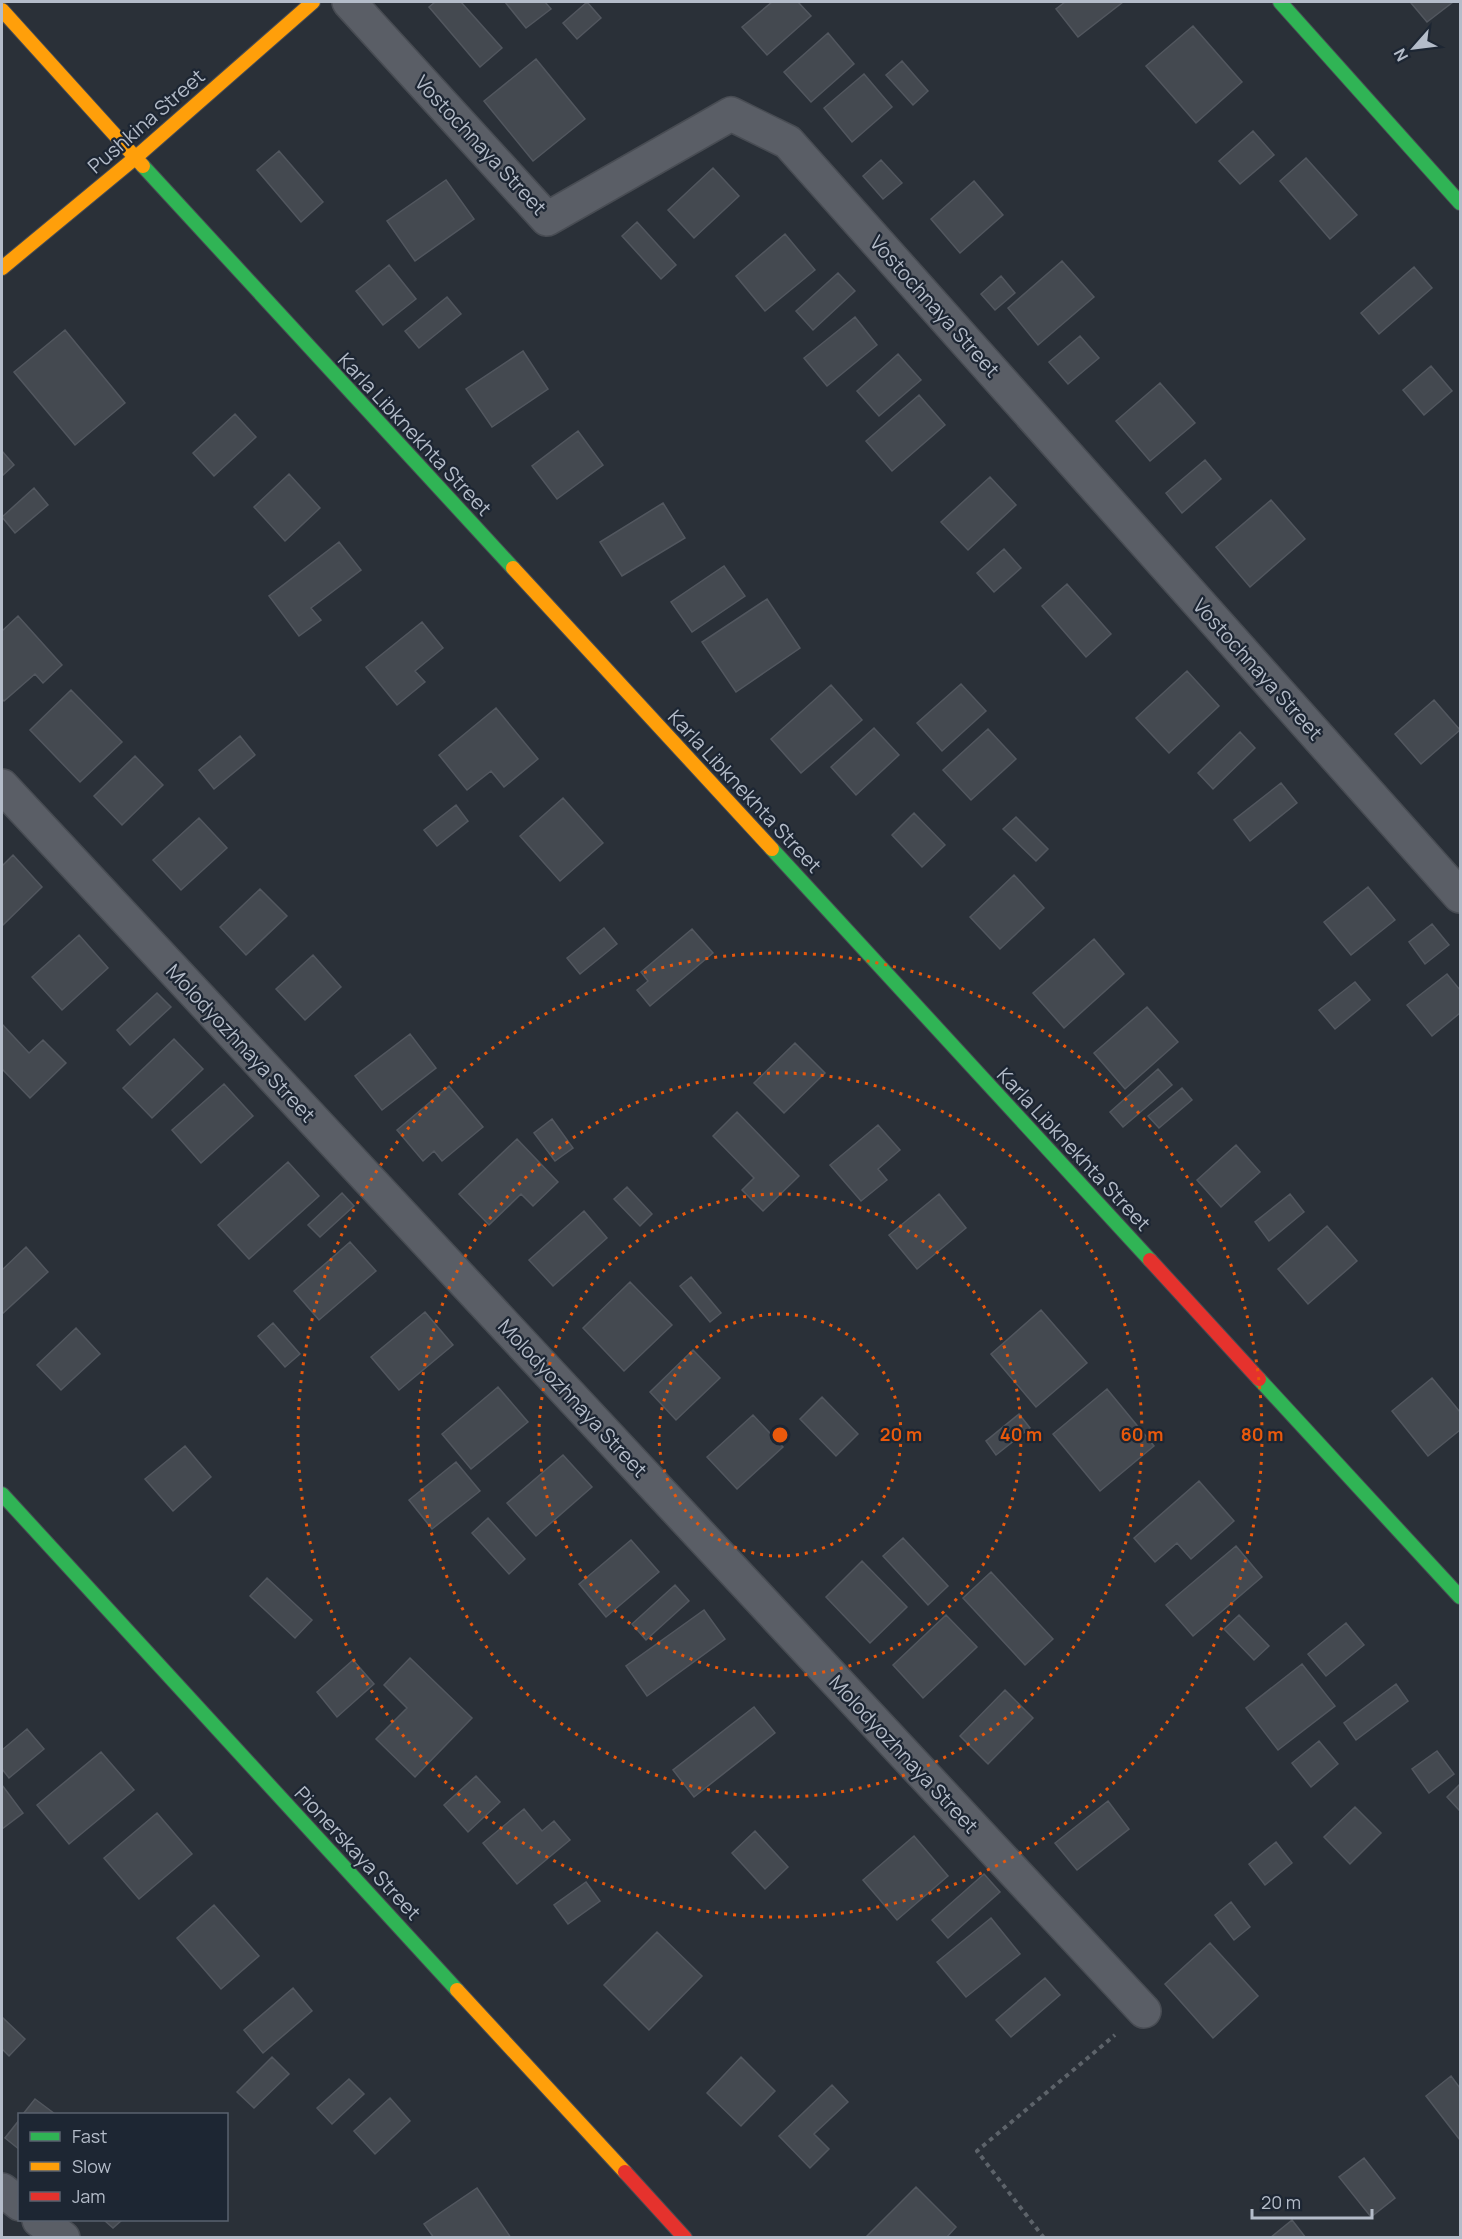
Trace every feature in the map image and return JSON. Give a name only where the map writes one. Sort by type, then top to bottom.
[{"type":"street","name":"Pushkina Street","points":[[2,268],[135,158],[313,2]]},
{"type":"street","name":"Vostochnaya Street","points":[[349,2],[547,219],[731,114],[788,142],[1461,896]]},
{"type":"street","points":[[1280,2],[1461,202]]},
{"type":"street","name":"Karla Libknekhta Street","points":[[2,10],[135,158],[1461,1598]]},
{"type":"street","name":"Molodyozhnaya Street","points":[[2,786],[1144,2011]]},
{"type":"street","name":"Pionerskaya Street","points":[[2,1494],[685,2238]]},
{"type":"street","points":[[2,2190],[18,2202]]},
{"type":"street","points":[[40,2221],[63,2238]]},
{"type":"path","points":[[1044,2238],[977,2151],[1144,2011]]},
{"type":"building","points":[[435,2],[461,2],[502,48],[480,67],[429,7]]},
{"type":"building","points":[[505,2],[545,2],[551,9],[526,28]]},
{"type":"building","points":[[587,2],[601,18],[577,39],[563,23]]},
{"type":"building","points":[[772,2],[798,2],[811,16],[767,55],[742,27]]},
{"type":"building","points":[[1065,2],[1123,2],[1078,37],[1056,9]]},
{"type":"building","points":[[1453,2],[1427,22],[1411,3]]},
{"type":"building","points":[[1193,26],[1242,82],[1196,123],[1146,66]]},
{"type":"building","points":[[828,33],[854,64],[811,102],[784,72]]},
{"type":"building","points":[[536,59],[585,119],[533,161],[484,101]]},
{"type":"building","points":[[902,61],[928,91],[913,105],[886,75]]},
{"type":"building","points":[[864,74],[892,107],[852,142],[824,108]]},
{"type":"building","points":[[1253,131],[1274,155],[1240,184],[1219,161]]},
{"type":"building","points":[[279,151],[323,202],[301,222],[257,170]]},
{"type":"building","points":[[1306,158],[1357,215],[1330,239],[1280,181]]},
{"type":"building","points":[[881,160],[902,183],[883,199],[863,176]]},
{"type":"building","points":[[713,168],[739,196],[694,238],[668,210]]},
{"type":"building","points":[[446,180],[474,219],[415,261],[387,221]]},
{"type":"building","points":[[974,181],[1003,215],[960,253],[931,219]]},
{"type":"building","points":[[637,222],[676,265],[661,279],[622,236]]},
{"type":"building","points":[[785,234],[815,270],[765,311],[736,276]]},
{"type":"building","points":[[1062,261],[1094,297],[1038,345],[1008,308]]},
{"type":"building","points":[[389,265],[416,299],[383,325],[356,291]]},
{"type":"building","points":[[1414,267],[1432,288],[1379,334],[1361,313]]},
{"type":"building","points":[[838,273],[855,291],[813,330],[796,311]]},
{"type":"building","points":[[1001,276],[1015,293],[995,310],[981,294]]},
{"type":"building","points":[[447,297],[461,314],[419,348],[405,331]]},
{"type":"building","points":[[855,317],[877,345],[827,386],[804,358]]},
{"type":"building","points":[[65,330],[125,403],[75,445],[14,372]]},
{"type":"building","points":[[1080,336],[1099,358],[1068,384],[1049,362]]},
{"type":"building","points":[[523,351],[548,389],[492,427],[466,389]]},
{"type":"building","points":[[898,354],[921,380],[879,416],[857,391]]},
{"type":"building","points":[[1431,366],[1452,391],[1424,415],[1403,390]]},
{"type":"building","points":[[1160,383],[1195,423],[1150,461],[1116,421]]},
{"type":"building","points":[[919,395],[945,425],[892,471],[866,441]]},
{"type":"building","points":[[235,414],[256,437],[214,476],[193,453]]},
{"type":"building","points":[[578,431],[603,465],[557,499],[532,466]]},
{"type":"building","points":[[2,451],[14,465],[2,476]]},
{"type":"building","points":[[1205,460],[1221,479],[1182,513],[1166,493]]},
{"type":"building","points":[[289,474],[320,508],[285,541],[254,507]]},
{"type":"building","points":[[990,477],[1016,505],[968,550],[941,522]]},
{"type":"building","points":[[34,488],[48,505],[15,533],[2,517]]},
{"type":"building","points":[[1271,500],[1305,539],[1250,587],[1216,547]]},
{"type":"building","points":[[663,503],[685,538],[622,576],[600,542]]},
{"type":"building","points":[[339,542],[361,570],[311,608],[321,620],[299,636],[269,596]]},
{"type":"building","points":[[1004,549],[1021,568],[994,592],[977,573]]},
{"type":"building","points":[[724,566],[745,596],[692,632],[671,602]]},
{"type":"building","points":[[1067,584],[1111,634],[1086,657],[1042,606]]},
{"type":"building","points":[[767,599],[800,648],[736,692],[702,642]]},
{"type":"building","points":[[18,616],[62,665],[43,683],[35,674],[4,701],[2,699],[2,631]]},
{"type":"building","points":[[422,622],[443,648],[415,671],[425,682],[397,705],[366,667]]},
{"type":"building","points":[[1187,671],[1219,706],[1169,753],[1136,718]]},
{"type":"building","points":[[961,684],[986,711],[942,751],[917,723]]},
{"type":"building","points":[[831,685],[862,720],[801,773],[771,739]]},
{"type":"building","points":[[71,690],[122,742],[80,782],[30,730]]},
{"type":"building","points":[[1434,700],[1460,730],[1421,764],[1395,734]]},
{"type":"building","points":[[496,708],[538,759],[504,787],[491,771],[467,790],[439,755]]},
{"type":"building","points":[[874,728],[899,755],[856,795],[831,767]]},
{"type":"building","points":[[988,729],[1016,759],[971,800],[943,770]]},
{"type":"building","points":[[1240,732],[1255,748],[1213,789],[1198,773]]},
{"type":"building","points":[[240,736],[255,755],[214,789],[199,770]]},
{"type":"building","points":[[135,756],[163,785],[122,825],[94,796]]},
{"type":"building","points":[[1281,783],[1297,803],[1250,841],[1234,820]]},
{"type":"building","points":[[563,798],[603,843],[560,881],[520,836]]},
{"type":"building","points":[[456,805],[468,821],[437,846],[424,830]]},
{"type":"building","points":[[914,813],[945,845],[922,867],[892,835]]},
{"type":"building","points":[[1016,817],[1048,849],[1036,861],[1003,829]]},
{"type":"building","points":[[199,818],[227,848],[181,890],[153,860]]},
{"type":"building","points":[[13,855],[42,887],[2,926],[2,866]]},
{"type":"building","points":[[1014,875],[1044,908],[1000,949],[970,917]]},
{"type":"building","points":[[1368,887],[1395,920],[1351,955],[1324,922]]},
{"type":"building","points":[[260,889],[287,916],[246,955],[220,927]]},
{"type":"building","points":[[1432,924],[1449,945],[1425,964],[1409,942]]},
{"type":"building","points":[[604,928],[617,944],[580,974],[567,958]]},
{"type":"building","points":[[692,929],[713,953],[650,1006],[637,990],[648,981],[641,972]]},
{"type":"building","points":[[79,935],[108,968],[62,1010],[32,977]]},
{"type":"building","points":[[1094,939],[1124,974],[1064,1028],[1033,993]]},
{"type":"building","points":[[313,955],[341,987],[305,1020],[276,989]]},
{"type":"building","points":[[1447,974],[1460,990],[1460,1013],[1432,1036],[1407,1005]]},
{"type":"building","points":[[1355,982],[1370,1000],[1335,1029],[1319,1010]]},
{"type":"building","points":[[157,993],[171,1007],[130,1045],[117,1030]]},
{"type":"building","points":[[1147,1007],[1178,1042],[1125,1089],[1094,1053]]},
{"type":"building","points":[[2,1024],[29,1053],[43,1040],[66,1063],[30,1098],[2,1069]]},
{"type":"building","points":[[410,1034],[436,1068],[382,1110],[355,1076]]},
{"type":"building","points":[[174,1039],[203,1069],[152,1118],[123,1088]]},
{"type":"building","points":[[795,1043],[825,1073],[784,1113],[754,1083]]},
{"type":"building","points":[[1158,1069],[1172,1085],[1123,1127],[1110,1112]]},
{"type":"building","points":[[224,1084],[253,1116],[201,1163],[172,1130]]},
{"type":"building","points":[[449,1086],[483,1127],[442,1161],[434,1151],[423,1161],[397,1130]]},
{"type":"building","points":[[1182,1088],[1192,1100],[1159,1128],[1148,1116]]},
{"type":"building","points":[[737,1112],[799,1176],[763,1211],[742,1190],[754,1178],[713,1136]]},
{"type":"building","points":[[552,1119],[573,1148],[555,1161],[534,1133]]},
{"type":"building","points":[[878,1125],[900,1150],[878,1169],[887,1180],[861,1201],[830,1165]]},
{"type":"building","points":[[517,1139],[558,1182],[533,1206],[521,1194],[489,1225],[459,1194]]},
{"type":"building","points":[[1236,1145],[1260,1172],[1221,1207],[1197,1180]]},
{"type":"building","points":[[288,1162],[319,1196],[249,1259],[218,1225]]},
{"type":"building","points":[[627,1187],[652,1214],[640,1226],[614,1199]]},
{"type":"building","points":[[342,1193],[354,1206],[320,1237],[308,1225]]},
{"type":"building","points":[[939,1194],[966,1228],[917,1269],[889,1235]]},
{"type":"building","points":[[1290,1194],[1304,1212],[1269,1241],[1255,1222]]},
{"type":"building","points":[[584,1211],[607,1238],[553,1286],[529,1260]]},
{"type":"building","points":[[1327,1226],[1357,1261],[1308,1304],[1278,1269]]},
{"type":"building","points":[[350,1242],[376,1271],[319,1320],[294,1291]]},
{"type":"building","points":[[26,1247],[48,1272],[2,1314],[2,1270]]},
{"type":"building","points":[[691,1277],[721,1313],[710,1322],[680,1286]]},
{"type":"building","points":[[630,1282],[672,1325],[624,1371],[583,1328]]},
{"type":"building","points":[[1041,1310],[1087,1363],[1036,1407],[991,1354]]},
{"type":"building","points":[[425,1312],[453,1345],[399,1390],[371,1357]]},
{"type":"building","points":[[273,1323],[300,1354],[285,1367],[258,1336]]},
{"type":"building","points":[[76,1328],[100,1354],[61,1390],[37,1365]]},
{"type":"building","points":[[693,1350],[720,1378],[676,1420],[650,1392]]},
{"type":"building","points":[[1432,1378],[1460,1412],[1460,1430],[1428,1456],[1392,1411]]},
{"type":"building","points":[[498,1387],[528,1422],[471,1469],[442,1434]]},
{"type":"building","points":[[1107,1389],[1154,1446],[1100,1491],[1053,1434]]},
{"type":"building","points":[[822,1397],[858,1434],[836,1456],[800,1419]]},
{"type":"building","points":[[1019,1414],[1030,1428],[996,1455],[986,1441]]},
{"type":"building","points":[[753,1415],[783,1447],[737,1489],[707,1457]]},
{"type":"building","points":[[185,1446],[211,1477],[173,1511],[145,1479]]},
{"type":"building","points":[[563,1455],[592,1487],[536,1536],[507,1503]]},
{"type":"building","points":[[456,1462],[480,1491],[432,1529],[409,1500]]},
{"type":"building","points":[[1199,1481],[1234,1521],[1191,1559],[1177,1543],[1155,1562],[1134,1538]]},
{"type":"building","points":[[488,1518],[525,1559],[509,1574],[472,1533]]},
{"type":"building","points":[[903,1538],[948,1586],[928,1605],[883,1556]]},
{"type":"building","points":[[631,1540],[659,1572],[606,1617],[579,1584]]},
{"type":"building","points":[[1236,1546],[1262,1577],[1193,1636],[1166,1605]]},
{"type":"building","points":[[862,1561],[907,1607],[870,1643],[826,1597]]},
{"type":"building","points":[[991,1572],[1053,1639],[1025,1665],[963,1598]]},
{"type":"building","points":[[267,1578],[312,1620],[295,1638],[250,1596]]},
{"type":"building","points":[[675,1585],[689,1601],[646,1640],[632,1624]]},
{"type":"building","points":[[704,1610],[725,1639],[647,1696],[626,1666]]},
{"type":"building","points":[[946,1615],[977,1647],[923,1698],[893,1665]]},
{"type":"building","points":[[1239,1615],[1269,1646],[1254,1660],[1224,1629]]},
{"type":"building","points":[[1346,1623],[1364,1645],[1326,1676],[1308,1654]]},
{"type":"building","points":[[410,1658],[472,1718],[415,1777],[376,1739],[407,1708],[384,1685]]},
{"type":"building","points":[[353,1660],[374,1684],[337,1717],[317,1692]]},
{"type":"building","points":[[1302,1664],[1335,1706],[1278,1750],[1246,1708]]},
{"type":"building","points":[[1396,1684],[1408,1701],[1356,1740],[1344,1723]]},
{"type":"building","points":[[1005,1690],[1033,1718],[988,1764],[960,1736]]},
{"type":"building","points":[[754,1707],[775,1733],[694,1797],[673,1770]]},
{"type":"building","points":[[27,1729],[44,1749],[9,1778],[2,1769],[2,1750]]},
{"type":"building","points":[[1319,1741],[1338,1764],[1311,1787],[1292,1763]]},
{"type":"building","points":[[1437,1751],[1454,1774],[1429,1793],[1412,1769]]},
{"type":"building","points":[[101,1752],[134,1790],[69,1844],[37,1805]]},
{"type":"building","points":[[476,1776],[500,1802],[468,1832],[444,1805]]},
{"type":"building","points":[[1460,1784],[1460,1811],[1447,1797]]},
{"type":"building","points":[[2,1785],[23,1813],[2,1829]]},
{"type":"building","points":[[1108,1801],[1129,1829],[1077,1870],[1055,1843]]},
{"type":"building","points":[[1355,1807],[1381,1833],[1350,1864],[1324,1837]]},
{"type":"building","points":[[524,1809],[542,1831],[554,1821],[570,1840],[517,1884],[483,1843]]},
{"type":"building","points":[[157,1813],[192,1854],[139,1899],[104,1858]]},
{"type":"building","points":[[755,1831],[788,1867],[765,1889],[732,1853]]},
{"type":"building","points":[[914,1836],[948,1876],[897,1920],[863,1880]]},
{"type":"building","points":[[1276,1842],[1292,1863],[1265,1885],[1249,1864]]},
{"type":"building","points":[[984,1874],[1000,1892],[948,1938],[932,1920]]},
{"type":"building","points":[[586,1882],[600,1901],[568,1924],[554,1905]]},
{"type":"building","points":[[1231,1902],[1250,1927],[1234,1940],[1215,1915]]},
{"type":"building","points":[[214,1905],[259,1956],[221,1989],[177,1938]]},
{"type":"building","points":[[991,1918],[1020,1954],[966,1997],[937,1962]]},
{"type":"building","points":[[657,1932],[702,1976],[649,2030],[604,1985]]},
{"type":"building","points":[[1210,1943],[1258,1996],[1213,2038],[1165,1984]]},
{"type":"building","points":[[1045,1978],[1060,1995],[1011,2037],[996,2020]]},
{"type":"building","points":[[293,1988],[312,2011],[263,2053],[244,2030]]},
{"type":"building","points":[[2,2017],[25,2039],[9,2056],[2,2049]]},
{"type":"building","points":[[272,2057],[289,2074],[254,2108],[237,2092]]},
{"type":"building","points":[[741,2057],[775,2091],[741,2126],[707,2093]]},
{"type":"building","points":[[1451,2076],[1460,2088],[1460,2140],[1426,2096]]},
{"type":"building","points":[[349,2079],[364,2094],[332,2124],[317,2108]]},
{"type":"building","points":[[832,2085],[848,2102],[814,2134],[829,2149],[810,2168],[779,2136]]},
{"type":"building","points":[[390,2098],[410,2121],[375,2154],[354,2131]]},
{"type":"building","points":[[35,2099],[54,2113],[24,2113]]},
{"type":"building","points":[[18,2122],[18,2148],[5,2138]]},
{"type":"building","points":[[1364,2158],[1395,2198],[1371,2217],[1339,2177]]},
{"type":"building","points":[[916,2187],[956,2227],[946,2238],[865,2238]]},
{"type":"building","points":[[477,2188],[511,2238],[434,2238],[424,2224]]},
{"type":"building","points":[[1292,2220],[1306,2238],[1270,2238]]},
{"type":"building","points":[[105,2221],[121,2221],[113,2228]]},
{"type":"traffic: fast","points":[[1280,2],[1460,203]]},
{"type":"traffic: fast","points":[[143,166],[513,568]]},
{"type":"traffic: fast","points":[[772,849],[1150,1260]]},
{"type":"traffic: fast","points":[[1259,1379],[1460,1597]]},
{"type":"traffic: fast","points":[[2,1494],[457,1990]]},
{"type":"traffic: slow","points":[[2,268],[135,158],[313,2]]},
{"type":"traffic: slow","points":[[2,10],[143,166]]},
{"type":"traffic: slow","points":[[513,568],[772,849]]},
{"type":"traffic: slow","points":[[457,1990],[625,2172]]},
{"type":"traffic: jam","points":[[1150,1260],[1259,1379]]},
{"type":"traffic: jam","points":[[625,2172],[685,2238]]}]
